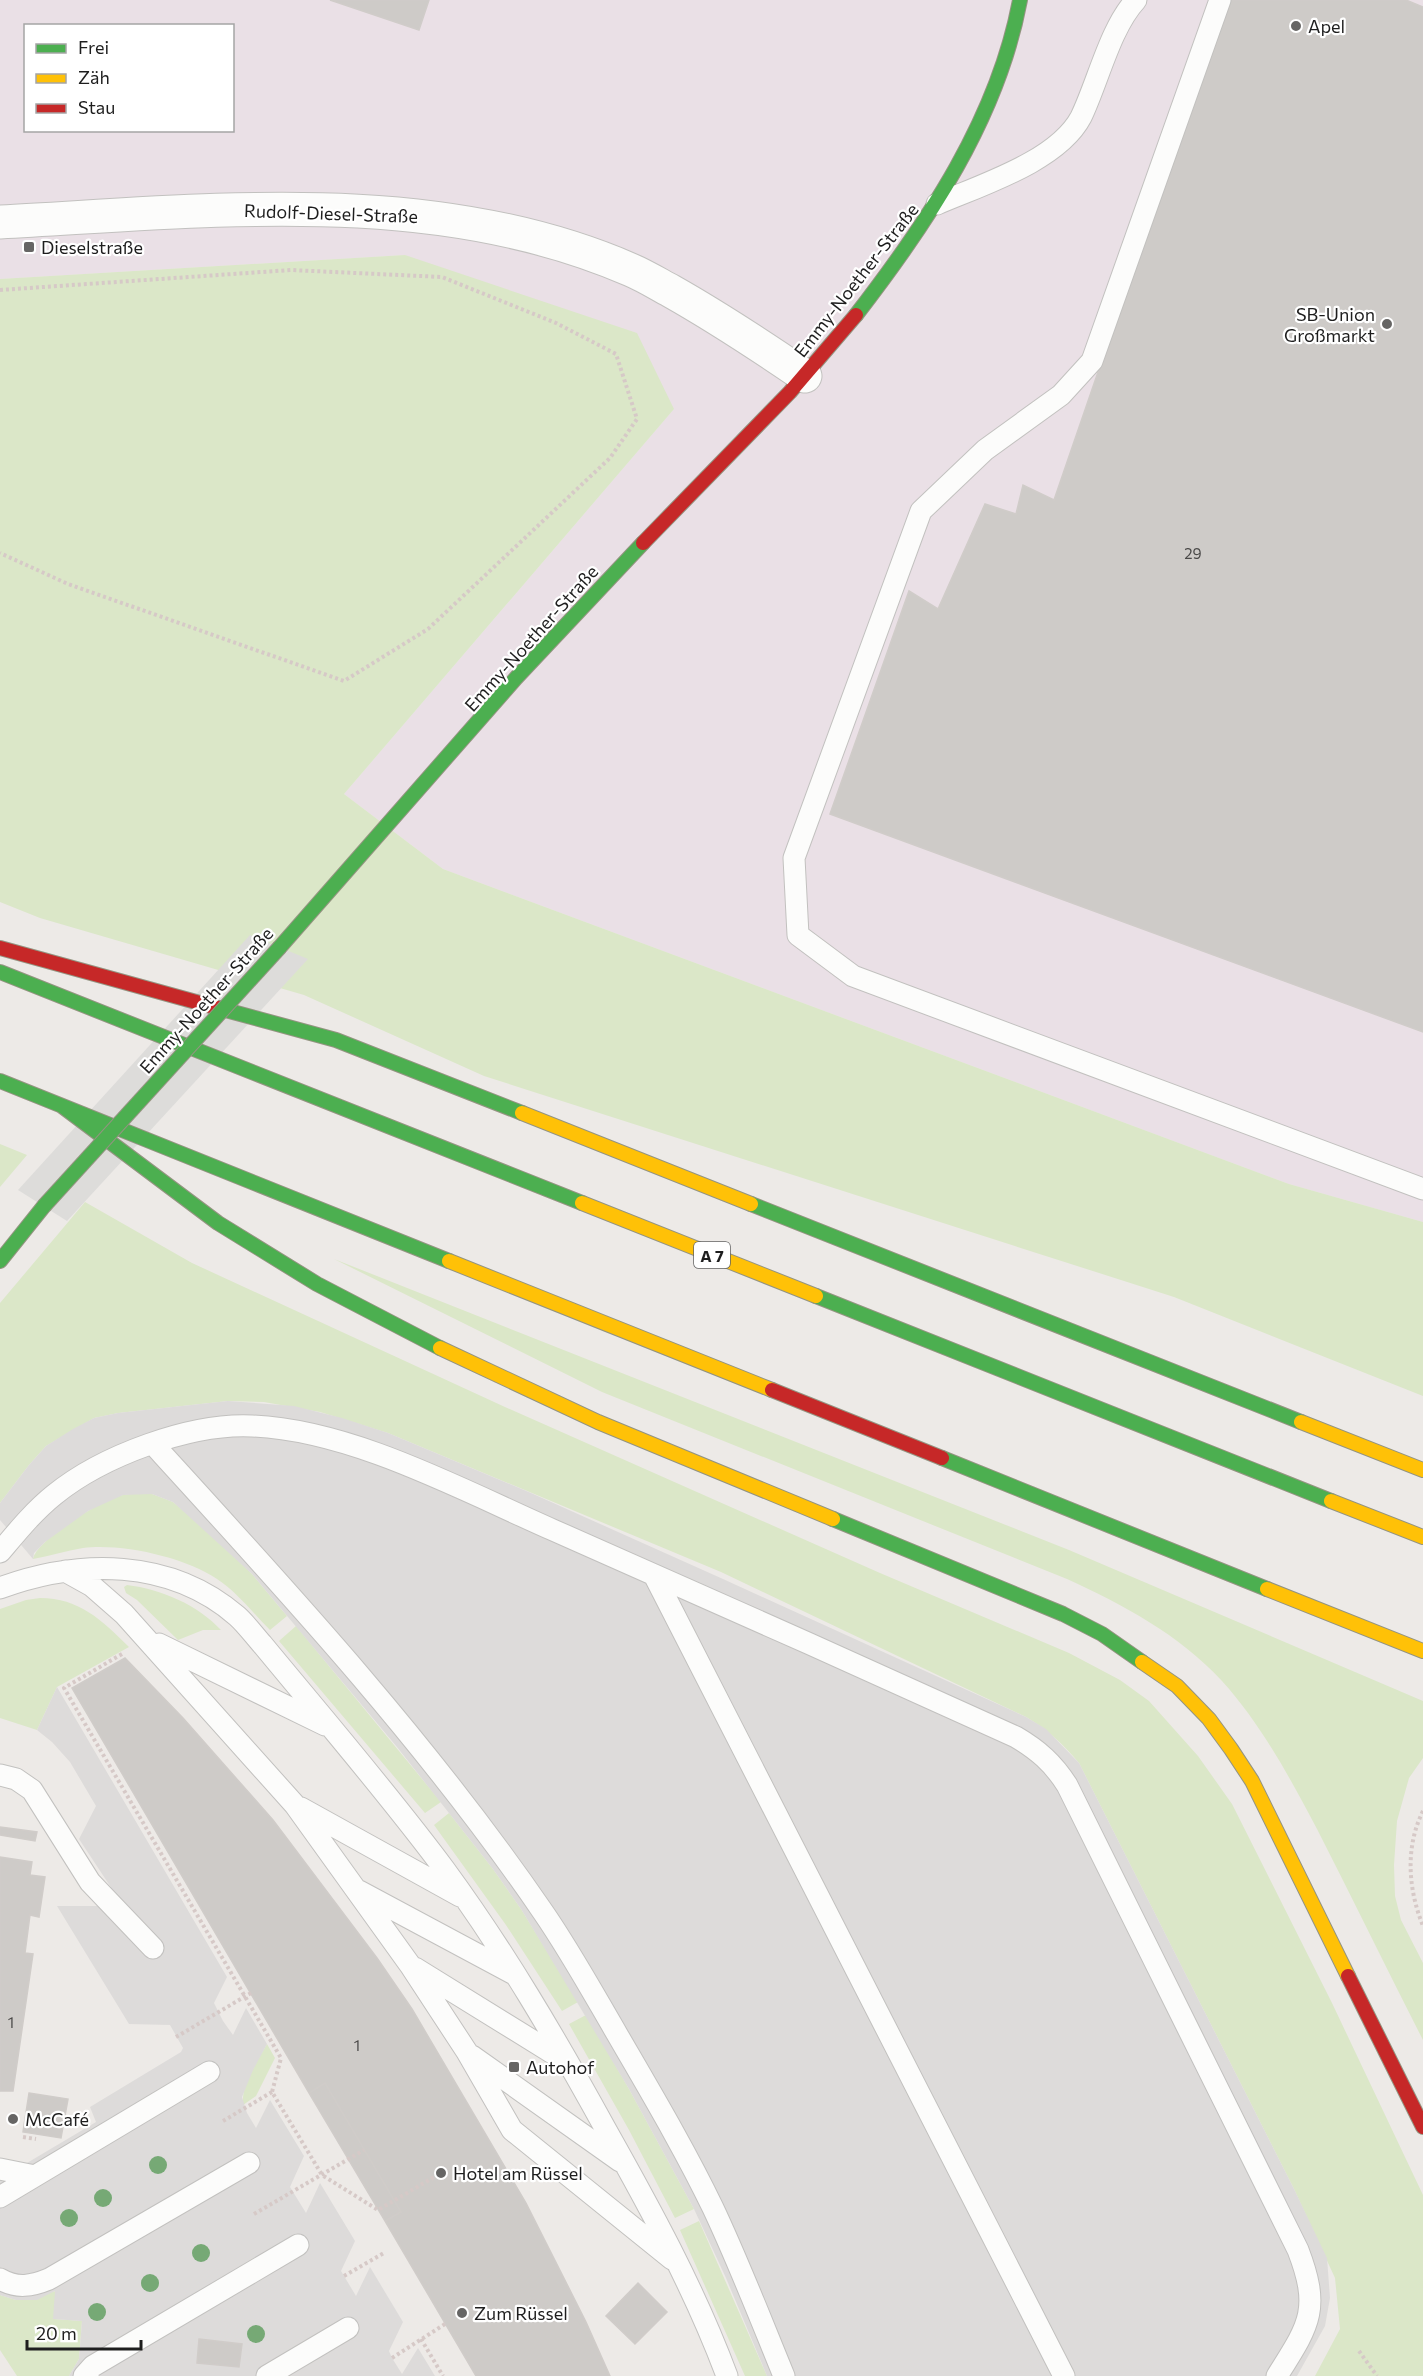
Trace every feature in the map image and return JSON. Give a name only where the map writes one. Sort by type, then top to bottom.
[{"type":"main road","name":"Emmy-Noether-Straße","points":[[0,1261],[44,1206],[314,909],[551,639],[805,376],[889,273],[937,204],[972,141],[1001,74],[1020,0]]},
{"type":"main road","points":[[0,948],[336,1040],[1423,1470]]},
{"type":"main road","name":"A 7","points":[[0,972],[1423,1537]]},
{"type":"main road","points":[[0,1081],[1423,1651]]},
{"type":"main road","points":[[62,1106],[181,1197],[246,1242],[317,1284],[430,1343],[504,1380],[598,1422],[1063,1614],[1102,1634],[1177,1686],[1209,1719],[1252,1781],[1423,2127]]},
{"type":"main road","points":[[1375,2031],[1416,2082]]},
{"type":"street","name":"Rudolf-Diesel-Straße","points":[[0,222],[221,210],[379,211],[452,219],[546,239],[632,270],[721,319],[805,376]]},
{"type":"lane","points":[[937,204],[1037,160],[1063,139],[1080,119],[1121,23],[1136,0]]},
{"type":"lane","points":[[1220,0],[1092,361],[1061,395],[985,450],[921,511],[794,858],[798,935],[853,976],[1423,1189]]},
{"type":"lane","points":[[0,1552],[35,1512],[75,1480],[105,1464],[153,1444],[224,1426],[253,1426],[294,1431],[345,1442],[416,1470],[1016,1737],[1047,1757],[1067,1785],[1305,2268],[1310,2284],[1309,2320],[1303,2335],[1277,2376]]},
{"type":"lane","points":[[153,1444],[303,1609],[378,1696],[458,1796],[544,1913],[671,2126],[712,2206],[784,2376]]},
{"type":"lane","points":[[0,1588],[27,1579],[65,1571],[116,1568],[168,1577],[217,1602],[237,1617],[262,1644],[415,1830],[466,1899],[518,1976],[570,2064],[678,2265],[728,2376]]},
{"type":"lane","points":[[65,1571],[106,1597],[148,1639],[295,1805],[410,1965],[467,2052],[512,2130],[678,2265]]},
{"type":"lane","points":[[654,1575],[1064,2376]]},
{"type":"lane","points":[[148,1639],[331,1728]]},
{"type":"lane","points":[[0,1775],[16,1779],[32,1791],[90,1882],[153,1948]]},
{"type":"lane","points":[[295,1805],[466,1899]]},
{"type":"lane","points":[[356,1889],[518,1976]]},
{"type":"lane","points":[[410,1965],[570,2064]]},
{"type":"lane","points":[[467,2052],[626,2166]]},
{"type":"lane","points":[[0,2197],[209,2072]]},
{"type":"lane","points":[[0,2279],[17,2286],[34,2285],[49,2279],[249,2163]]},
{"type":"lane","points":[[0,2169],[35,2176]]},
{"type":"lane","points":[[84,2376],[93,2366],[298,2245]]},
{"type":"lane","points":[[267,2376],[348,2328]]},
{"type":"path","points":[[0,290],[291,270],[442,277],[556,323],[616,354],[637,419],[610,458],[428,629],[344,681],[68,584],[0,553]]},
{"type":"path","points":[[148,1639],[64,1688],[281,2058],[272,2092],[223,2121]]},
{"type":"path","points":[[1423,1811],[1417,1823],[1410,1867],[1412,1890],[1423,1926]]},
{"type":"path","points":[[176,2037],[251,1993]]},
{"type":"path","points":[[272,2092],[322,2175],[378,2210],[441,2173]]},
{"type":"path","points":[[254,2214],[364,2150]]},
{"type":"path","points":[[344,2276],[384,2253]]},
{"type":"path","points":[[392,2358],[446,2324]]},
{"type":"path","points":[[421,2339],[443,2376]]},
{"type":"path","points":[[1359,2350],[1377,2376]]},
{"type":"shaded area","points":[[0,0],[1423,0],[1423,1222],[1289,1184],[443,869],[344,794],[674,409],[405,255],[0,279]]},
{"type":"shaded area","points":[[228,1401],[294,1406],[388,1433],[531,1493],[723,1579],[1026,1717],[1046,1729],[1079,1763],[1327,2258],[1330,2298],[1325,2326],[1297,2376],[767,2376],[694,2209],[629,2089],[521,1909],[493,1869],[397,1747],[252,1574],[173,1502],[152,1494],[123,1495],[88,1511],[45,1542],[34,1553],[33,1559],[0,1520],[0,1503],[46,1446],[94,1418],[118,1413]]},
{"type":"shaded area","points":[[57,1687],[227,1977],[214,2003],[223,2021],[233,2035],[246,2008],[267,2044],[242,2097],[247,2113],[256,2128],[270,2100],[304,2156],[290,2187],[306,2213],[320,2183],[355,2241],[341,2271],[356,2296],[370,2267],[403,2322],[389,2351],[392,2358],[402,2374],[418,2348],[435,2376],[69,2376],[79,2359],[82,2321],[53,2319],[55,2291],[37,2300],[16,2300],[0,2295],[0,2179],[96,2122],[90,2107],[181,2052],[183,2048],[170,2025],[129,2024],[57,1906],[98,1906],[120,1901],[79,1839],[96,1806],[70,1762],[52,1742],[37,1730]]},
{"type":"green space","points":[[405,255],[637,333],[674,409],[344,794],[443,869],[1289,1184],[1423,1222],[1423,1396],[1174,1297],[484,1076],[304,995],[40,918],[0,902],[0,279]]},
{"type":"green space","points":[[0,1144],[27,1155],[0,1187]]},
{"type":"green space","points":[[85,1202],[192,1263],[505,1407],[880,1573],[1069,1653],[1120,1680],[1149,1701],[1198,1756],[1232,1804],[1332,2003],[1423,2195],[1423,2376],[1315,2376],[1340,2329],[1335,2278],[1294,2189],[1079,1763],[1054,1737],[1026,1717],[721,1572],[388,1433],[320,1412],[264,1402],[228,1401],[118,1413],[94,1418],[46,1446],[0,1503],[0,1303]]},
{"type":"green space","points":[[334,1259],[1069,1550],[1423,1701],[1423,1758],[1409,1778],[1397,1821],[1394,1865],[1395,1896],[1401,1920],[1423,1963],[1423,2040],[1317,1829],[1274,1752],[1250,1715],[1222,1681],[1206,1664],[1169,1635],[1109,1599],[1067,1579],[602,1392]]},
{"type":"green space","points":[[152,1494],[173,1502],[202,1526],[252,1574],[287,1616],[270,1630],[238,1596],[217,1579],[188,1564],[152,1553],[98,1547],[33,1559],[37,1551],[58,1531],[101,1504],[123,1495]]},
{"type":"green space","points":[[127,1585],[166,1594],[201,1613],[221,1630],[203,1630],[178,1640],[137,1600],[126,1593],[124,1587]]},
{"type":"green space","points":[[40,1598],[67,1602],[89,1612],[129,1647],[57,1687],[37,1730],[0,1718],[0,1609]]},
{"type":"green space","points":[[296,1626],[441,1802],[425,1813],[279,1641]]},
{"type":"green space","points":[[449,1813],[521,1909],[578,2002],[562,2011],[506,1925],[434,1825]]},
{"type":"green space","points":[[586,2015],[694,2209],[675,2218],[629,2130],[569,2024]]},
{"type":"green space","points":[[267,2044],[275,2058],[256,2096],[243,2105],[247,2081]]},
{"type":"green space","points":[[699,2221],[767,2376],[745,2376],[680,2230]]},
{"type":"green space","points":[[56,2291],[54,2319],[82,2321],[79,2359],[69,2376],[17,2376],[0,2350],[0,2295],[16,2300]]},
{"type":"pier","points":[[250,935],[308,959],[67,1221],[18,1190]]},
{"type":"building","points":[[330,0],[429,0],[419,30]]},
{"type":"building","points":[[1226,0],[1406,0],[1423,7],[1423,1032],[830,814],[909,591],[938,609],[985,504],[1016,514],[1023,485],[1054,500]]},
{"type":"building","points":[[125,1658],[183,1718],[273,1820],[377,1958],[412,2009],[526,2203],[586,2322],[610,2376],[476,2376],[385,2221],[401,2212],[325,2083],[309,2093],[72,1688]]},
{"type":"building","points":[[0,1827],[37,1832],[35,1841],[0,1835]]},
{"type":"building","points":[[0,1857],[32,1862],[30,1875],[45,1877],[39,1917],[30,1915],[25,1953],[33,1954],[13,2091],[0,2091]]},
{"type":"building","points":[[325,2083],[401,2212],[385,2221],[309,2093]]},
{"type":"building","points":[[29,2093],[68,2099],[61,2138],[23,2132]]},
{"type":"building","points":[[638,2283],[667,2312],[635,2344],[606,2316]]},
{"type":"building","points":[[199,2339],[242,2344],[239,2367],[197,2363]]},
{"type":"traffic: fast","points":[[856,315],[909,243],[957,167],[995,86],[1010,44],[1020,0]]},
{"type":"traffic: fast","points":[[280,947],[516,678],[643,543]]},
{"type":"traffic: fast","points":[[44,1206],[280,947]]},
{"type":"traffic: fast","points":[[0,972],[582,1203]]},
{"type":"traffic: fast","points":[[218,1008],[336,1040],[522,1113]]},
{"type":"traffic: fast","points":[[0,1081],[449,1261]]},
{"type":"traffic: fast","points":[[62,1106],[218,1223],[317,1284],[440,1348]]},
{"type":"traffic: fast","points":[[751,1204],[1301,1422]]},
{"type":"traffic: fast","points":[[0,1261],[44,1206]]},
{"type":"traffic: fast","points":[[816,1296],[1331,1501]]},
{"type":"traffic: fast","points":[[942,1458],[1267,1589]]},
{"type":"traffic: fast","points":[[833,1519],[1063,1614],[1102,1634],[1142,1662]]},
{"type":"traffic: slow","points":[[522,1113],[751,1204]]},
{"type":"traffic: slow","points":[[582,1203],[816,1296]]},
{"type":"traffic: slow","points":[[449,1261],[772,1390]]},
{"type":"traffic: slow","points":[[440,1348],[598,1422],[833,1519]]},
{"type":"traffic: slow","points":[[1301,1422],[1423,1470]]},
{"type":"traffic: slow","points":[[1331,1501],[1423,1537]]},
{"type":"traffic: slow","points":[[1267,1589],[1423,1651]]},
{"type":"traffic: slow","points":[[1142,1662],[1177,1686],[1209,1719],[1252,1781],[1348,1976]]},
{"type":"traffic: jam","points":[[643,543],[790,392],[856,315]]},
{"type":"traffic: jam","points":[[0,948],[218,1008]]},
{"type":"traffic: jam","points":[[772,1390],[942,1458]]},
{"type":"traffic: jam","points":[[1348,1976],[1423,2127]]},
{"type":"place","name":"Apel","points":[[1296,26]]},
{"type":"place","name":"Dieselstraße","points":[[29,247]]},
{"type":"place","name":"SB-Union Großmarkt","points":[[1387,324]]},
{"type":"place","name":"Autohof","points":[[514,2067]]},
{"type":"place","name":"McCafé","points":[[13,2119]]},
{"type":"place","name":"Hotel am Rüssel","points":[[441,2173]]},
{"type":"place","name":"Zum Rüssel","points":[[462,2313]]}]
